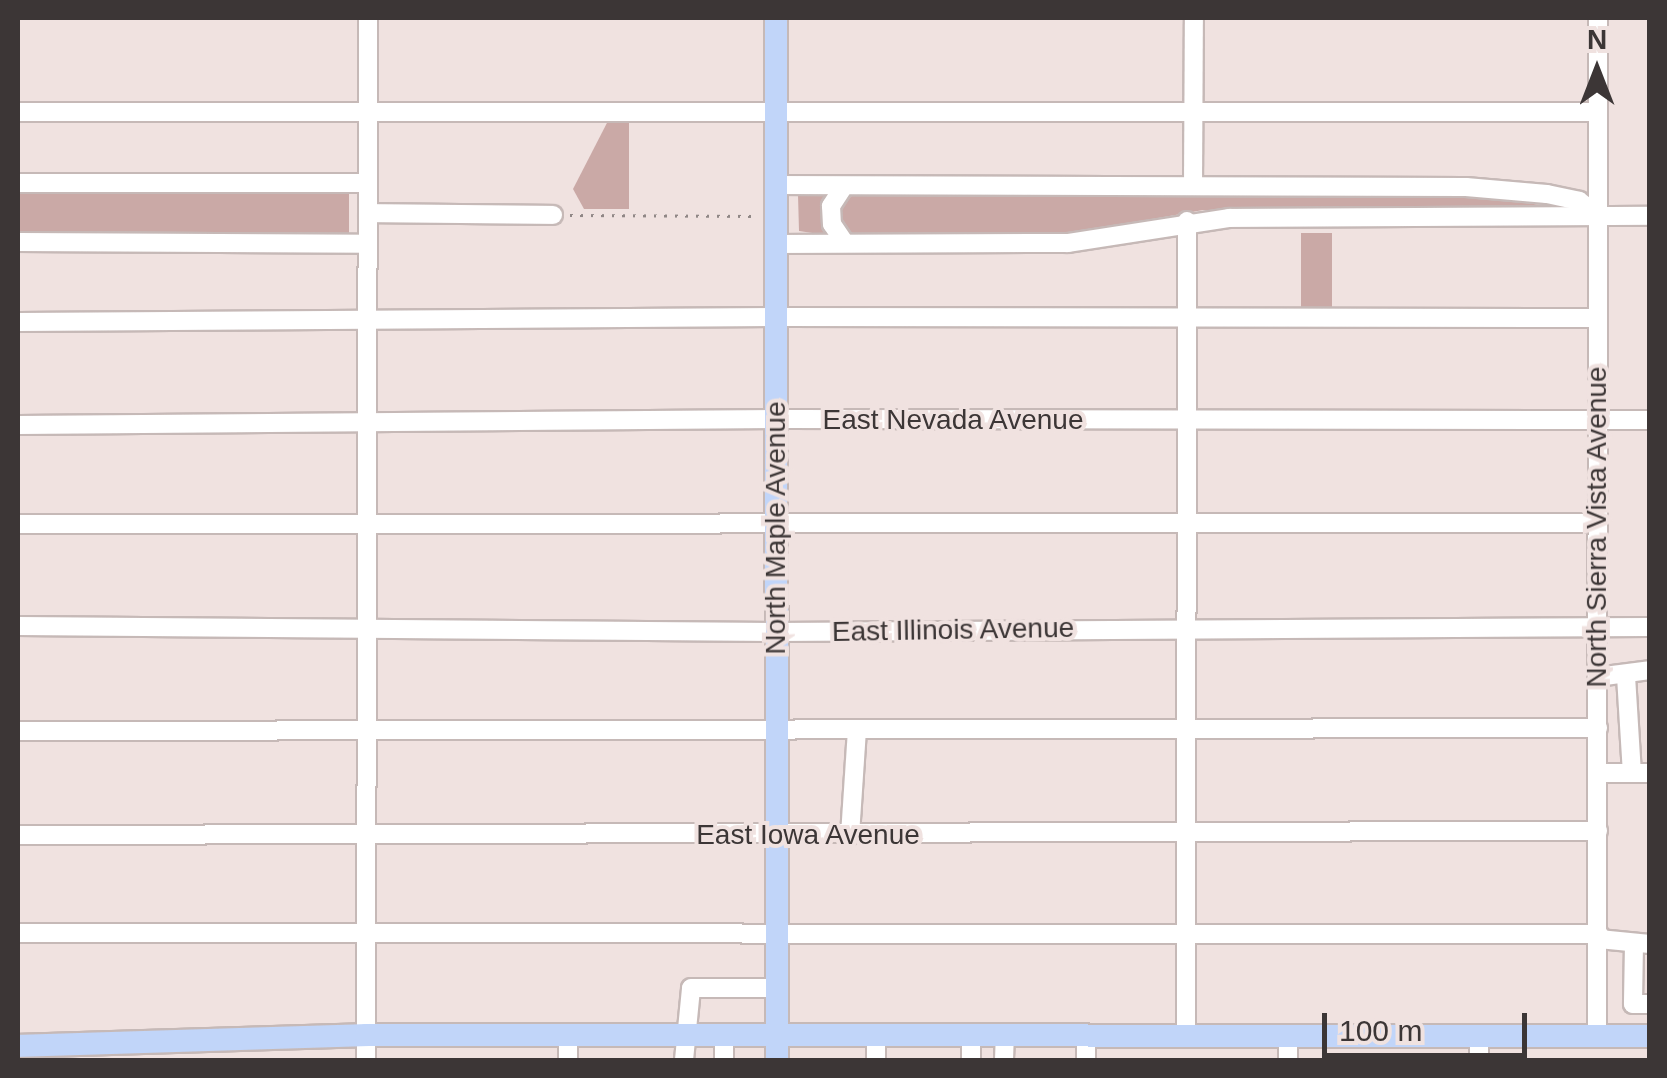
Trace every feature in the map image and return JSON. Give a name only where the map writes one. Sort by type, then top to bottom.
[{"type":"main road","name":"North Maple Avenue","points":[[776,18],[777,1050]]},
{"type":"main road","points":[[18,1046],[158,1051],[366,1036],[568,1050],[1086,1049],[1186,1037],[1288,1049],[1479,1049],[1598,1036],[1650,1036]]},
{"type":"street","points":[[366,1060],[368,18]]},
{"type":"street","points":[[1193,186],[1194,18]]},
{"type":"street","name":"North Sierra Vista Avenue","points":[[1598,18],[1598,1036]]},
{"type":"street","points":[[18,112],[1598,112]]},
{"type":"street","points":[[18,183],[367,183]]},
{"type":"street","points":[[775,185],[1466,186],[1578,201],[1598,216]]},
{"type":"street","points":[[844,186],[832,206],[832,224],[845,243]]},
{"type":"street","points":[[368,213],[554,214]]},
{"type":"street","points":[[774,244],[1068,243],[1188,221],[1229,218],[1650,216]]},
{"type":"street","points":[[1186,1037],[1188,221]]},
{"type":"street","points":[[18,242],[368,244]]},
{"type":"street","points":[[18,322],[774,316],[1598,318]]},
{"type":"street","name":"East Nevada Avenue","points":[[18,425],[777,419],[1650,420]]},
{"type":"street","points":[[18,524],[1597,523]]},
{"type":"street","name":"East Illinois Avenue","points":[[18,626],[775,632],[1186,626],[1650,627]]},
{"type":"street","points":[[1597,677],[1650,670]]},
{"type":"street","points":[[1598,772],[1641,773],[1626,676]]},
{"type":"street","points":[[18,731],[1598,728]]},
{"type":"street","points":[[850,834],[857,730]]},
{"type":"street","name":"East Iowa Avenue","points":[[18,835],[1598,831]]},
{"type":"street","points":[[18,933],[1598,937],[1642,944],[1633,1004],[1650,1004]]},
{"type":"street","points":[[685,1050],[691,988],[777,988]]},
{"type":"path","points":[[554,214],[775,216]]},
{"type":"shaded area","points":[[610,117],[629,117],[629,209],[584,209],[573,189]]},
{"type":"shaded area","points":[[18,194],[349,194],[349,234],[18,234]]},
{"type":"shaded area","points":[[826,194],[822,222],[826,235],[799,231],[798,195]]},
{"type":"shaded area","points":[[854,194],[1465,195],[1579,210],[1203,210],[1070,234],[853,234],[840,222],[840,206]]},
{"type":"shaded area","points":[[1301,233],[1332,233],[1332,311],[1301,311]]}]
